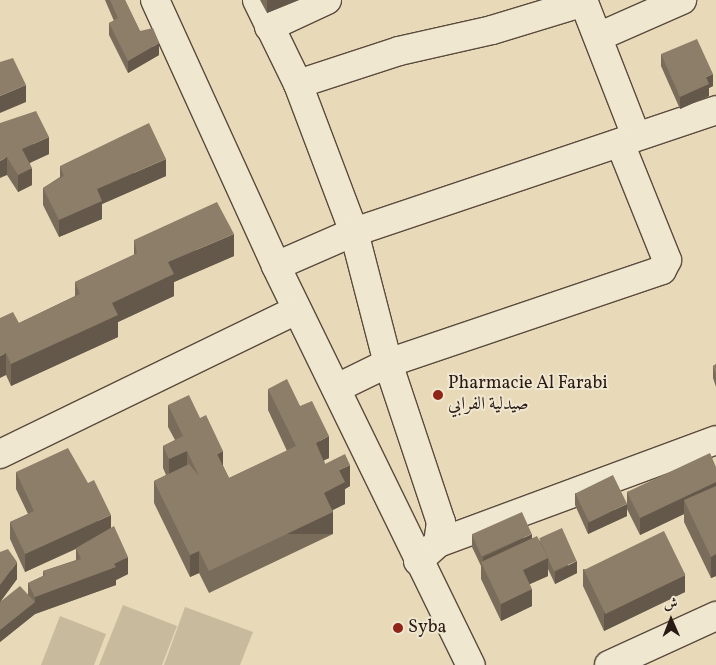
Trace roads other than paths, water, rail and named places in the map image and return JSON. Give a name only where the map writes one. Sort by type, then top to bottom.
[{"type":"street","points":[[155,0],[276,266],[297,310],[339,387],[418,561],[471,665]]},
{"type":"street","points":[[256,0],[298,84],[354,232],[388,364],[441,522],[438,543]]},
{"type":"street","points":[[269,27],[327,0]]},
{"type":"street","points":[[598,37],[682,0]]},
{"type":"street","points":[[298,84],[399,51],[492,30],[584,1],[598,37],[667,260],[662,270],[388,364],[339,387]]},
{"type":"street","points":[[276,266],[354,232],[716,111]]},
{"type":"street","points":[[0,454],[297,310]]},
{"type":"street","points":[[418,561],[438,543],[716,440]]},
{"type":"street","points":[[609,665],[712,625]]},
{"type":"place","name":"Pharmacie Al Farabi صيدلية الفرابي","points":[[438,395]]},
{"type":"place","name":"Syba","points":[[398,628]]}]
